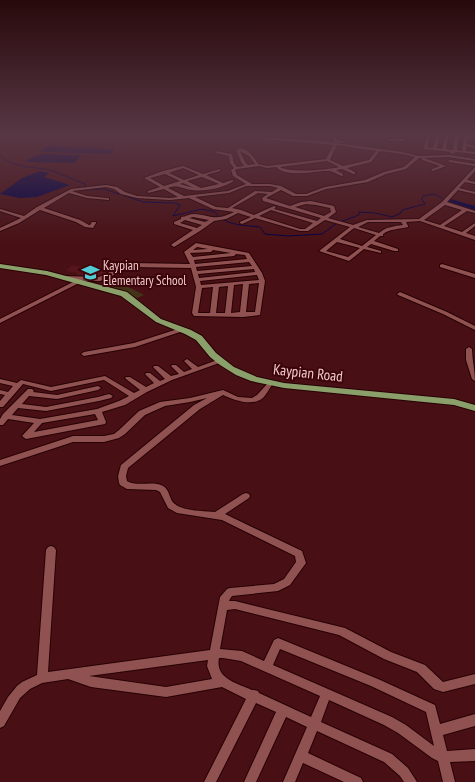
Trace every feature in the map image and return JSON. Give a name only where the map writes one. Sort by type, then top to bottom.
[{"type":"main road","name":"Kaypian Road","points":[[0,266],[47,273],[124,294],[134,299],[152,316],[181,330],[192,333],[201,340],[220,361],[244,375],[270,384],[284,387],[319,388],[454,402],[475,408]]},
{"type":"street","points":[[192,171],[223,184]]},
{"type":"street","points":[[150,192],[215,171]]},
{"type":"street","points":[[234,171],[235,176],[251,186]]},
{"type":"street","points":[[320,171],[326,177]]},
{"type":"street","points":[[335,171],[342,175]]},
{"type":"street","points":[[0,230],[68,192],[79,188],[106,186],[137,197],[187,198],[229,192],[245,185],[270,185],[296,195],[312,194],[325,188],[366,181],[391,171]]},
{"type":"street","points":[[200,189],[164,172],[146,178],[172,192],[216,208],[229,209],[300,230],[306,230],[334,212],[332,208],[312,202],[302,202],[290,208]]},
{"type":"street","points":[[293,179],[290,172],[309,172],[315,178]]},
{"type":"street","points":[[301,172],[304,178]]},
{"type":"street","points":[[420,220],[444,203],[464,181],[473,174]]},
{"type":"street","points":[[176,184],[186,189],[200,189],[232,181]]},
{"type":"street","points":[[464,181],[475,183]]},
{"type":"street","points":[[281,188],[264,198],[265,200],[380,235]]},
{"type":"street","points":[[457,189],[475,193]]},
{"type":"street","points":[[68,192],[87,197],[107,199]]},
{"type":"street","points":[[158,196],[172,192]]},
{"type":"street","points":[[229,209],[257,192],[273,193]]},
{"type":"street","points":[[444,203],[475,212]]},
{"type":"street","points":[[242,223],[279,205]]},
{"type":"street","points":[[38,208],[78,221],[87,226],[91,226],[94,223]]},
{"type":"street","points":[[271,209],[318,223]]},
{"type":"street","points":[[0,210],[24,217]]},
{"type":"street","points":[[440,227],[465,210]]},
{"type":"street","points":[[198,230],[176,223],[190,215],[212,220],[222,220],[239,212]]},
{"type":"street","points":[[183,218],[205,224]]},
{"type":"street","points":[[174,245],[212,220]]},
{"type":"street","points":[[403,221],[406,226],[392,228],[380,235],[349,259],[322,251],[353,227],[367,221],[420,220],[475,238]]},
{"type":"street","points":[[462,234],[475,225]]},
{"type":"street","points":[[337,240],[379,252]]},
{"type":"street","points":[[371,242],[396,250]]},
{"type":"street","points":[[196,245],[242,253],[247,254],[259,273],[262,281],[258,314],[199,315],[195,313],[199,287],[191,258],[187,252],[196,245]]},
{"type":"street","points":[[191,258],[242,253]]},
{"type":"street","points":[[62,278],[100,278],[132,265],[192,266],[250,260]]},
{"type":"street","points":[[442,266],[475,276]]},
{"type":"street","points":[[195,273],[255,267]]},
{"type":"street","points":[[197,280],[259,273]]},
{"type":"street","points":[[199,287],[262,281]]},
{"type":"street","points":[[0,322],[77,282]]},
{"type":"street","points":[[243,315],[246,282]]},
{"type":"street","points":[[228,315],[231,284]]},
{"type":"street","points":[[213,315],[216,286]]},
{"type":"street","points":[[400,294],[445,313],[475,328]]},
{"type":"street","points":[[84,354],[135,345],[181,330]]},
{"type":"street","points":[[469,349],[469,360],[475,379]]},
{"type":"street","points":[[187,361],[197,369]]},
{"type":"street","points":[[6,416],[40,421],[98,411],[122,403],[145,390],[170,379],[220,361]]},
{"type":"street","points":[[174,366],[183,374]]},
{"type":"street","points":[[156,367],[170,379]]},
{"type":"street","points":[[148,374],[159,384]]},
{"type":"street","points":[[1,403],[21,382],[51,389],[105,378],[134,396]]},
{"type":"street","points":[[128,378],[145,390]]},
{"type":"street","points":[[0,381],[18,385]]},
{"type":"street","points":[[88,382],[122,403]]},
{"type":"street","points":[[0,463],[73,439],[116,436],[142,413],[163,404],[190,400],[223,392],[237,398],[253,400],[260,397],[270,384]]},
{"type":"street","points":[[0,423],[28,394],[34,385]]},
{"type":"street","points":[[28,394],[57,397],[98,388]]},
{"type":"street","points":[[0,392],[10,394]]},
{"type":"street","points":[[223,392],[197,407],[124,467],[122,476],[123,483],[130,487],[157,488],[163,490],[170,506],[180,510],[224,517],[299,554],[301,558],[301,563],[286,582],[275,588],[230,592],[225,597],[214,653],[212,666],[213,670],[222,682],[254,695],[314,725],[388,758],[404,772],[411,782]]},
{"type":"street","points":[[16,405],[46,409],[99,400],[109,396]]},
{"type":"street","points":[[40,421],[26,436],[102,422],[98,411]]},
{"type":"street","points":[[216,516],[246,496]]},
{"type":"street","points":[[42,678],[51,550]]},
{"type":"street","points":[[223,606],[234,605],[341,631],[388,656],[421,668],[438,685],[443,687],[475,679]]},
{"type":"street","points":[[266,667],[278,643],[374,682],[431,709],[449,782]]},
{"type":"street","points":[[0,722],[22,687],[31,681],[67,674],[214,653],[223,653],[242,656],[388,721],[402,729],[428,750],[443,757],[475,756]]},
{"type":"street","points":[[67,674],[91,682],[166,692],[222,682]]},
{"type":"street","points":[[289,782],[326,694]]},
{"type":"street","points":[[210,782],[254,695]]},
{"type":"street","points":[[250,782],[283,710]]},
{"type":"street","points":[[437,731],[475,720]]},
{"type":"street","points":[[301,756],[357,782]]},
{"type":"shaded area","points":[[42,171],[49,173],[44,177],[70,185],[37,197],[20,198],[0,194],[22,178]]},
{"type":"shaded area","name":"Kaypian Elementary School","points":[[72,265],[82,267],[100,267],[111,270],[100,277],[76,277],[77,273],[66,271]]},
{"type":"shaded area","points":[[113,284],[128,287],[144,295],[137,298],[125,292],[105,287]]},
{"type":"waterway","points":[[54,171],[85,184],[85,190],[104,189],[143,202],[174,203],[180,205],[173,216],[202,209],[215,212],[219,217],[229,222],[260,227],[265,234],[288,236],[322,234],[337,223]]},
{"type":"waterway","points":[[340,222],[359,215],[359,212],[375,213],[392,217],[401,213],[402,210],[425,204],[422,199],[423,196],[434,194],[442,198]]},
{"type":"waterway","points":[[451,201],[475,208]]},
{"type":"place","name":"Kaypian Elementary School","points":[[90,272]]}]
